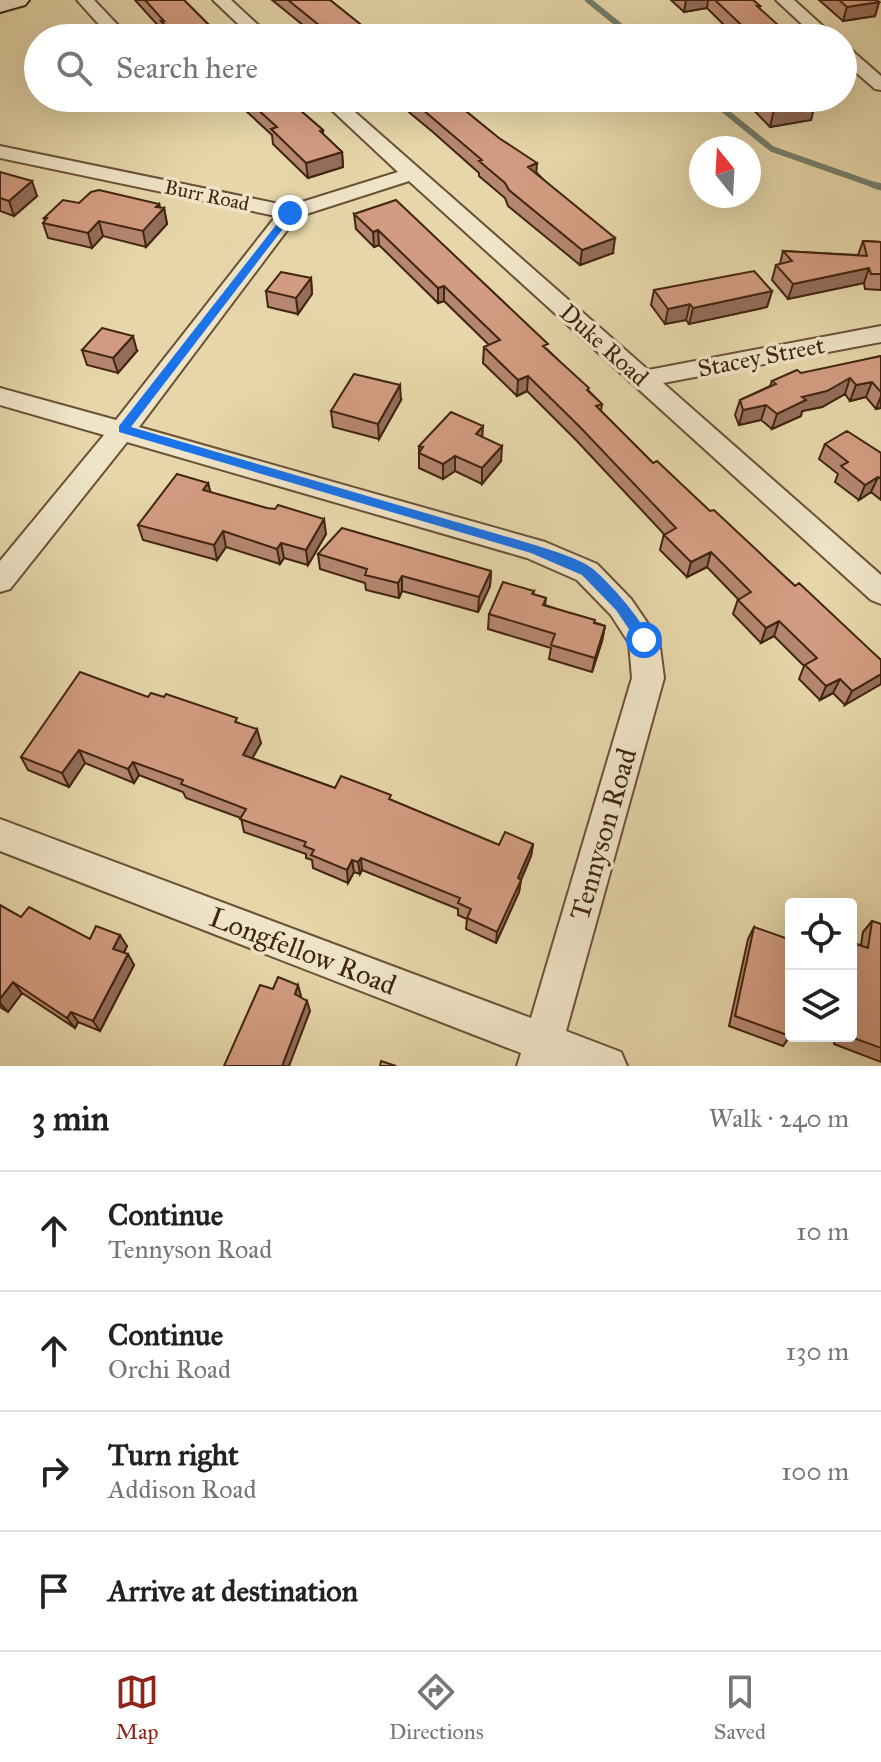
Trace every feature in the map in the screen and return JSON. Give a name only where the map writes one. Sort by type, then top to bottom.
[{"type":"street","points":[[0,5],[17,0]]},
{"type":"street","points":[[85,0],[108,24]]},
{"type":"street","points":[[221,0],[248,24]]},
{"type":"street","points":[[784,0],[811,24]]},
{"type":"street","points":[[872,68],[881,85]]},
{"type":"street","name":"Duke Road","points":[[343,112],[881,592]]},
{"type":"street","name":"Burr Road","points":[[0,152],[290,213],[411,174]]},
{"type":"street","points":[[0,581],[123,429],[290,213]]},
{"type":"street","name":"Stacey Street","points":[[642,379],[881,334]]},
{"type":"street","name":"Tennyson Road","points":[[0,396],[535,550],[587,572],[621,607],[644,640],[648,678],[540,1054]]},
{"type":"street","name":"Longfellow Road","points":[[0,835],[540,1054],[607,1066]]},
{"type":"building","points":[[145,0],[184,0],[208,24],[164,24],[161,21],[164,21]]},
{"type":"building","points":[[288,0],[330,0],[360,24],[318,24]]},
{"type":"building","points":[[715,0],[753,0],[777,24],[740,24]]},
{"type":"building","points":[[839,0],[876,0],[879,2],[847,7]]},
{"type":"building","points":[[260,112],[302,112],[342,152],[306,163],[271,129],[277,127]]},
{"type":"building","points":[[425,112],[467,112],[537,163],[528,167],[615,238],[582,250],[509,190],[479,161],[482,160]]},
{"type":"building","points":[[0,172],[32,181],[9,201],[0,198]]},
{"type":"building","points":[[99,190],[159,204],[156,207],[164,208],[143,231],[99,221],[88,233],[43,223],[47,218],[44,218],[63,200],[79,203],[91,192]]},
{"type":"building","points":[[396,200],[548,344],[543,346],[589,388],[587,390],[602,404],[596,406],[653,463],[657,461],[710,511],[714,510],[795,586],[799,583],[881,660],[881,674],[852,691],[840,679],[826,686],[805,665],[817,658],[779,621],[766,628],[738,600],[751,592],[711,552],[691,562],[664,535],[676,528],[578,425],[528,376],[518,380],[484,347],[500,340],[444,286],[438,288],[378,230],[373,232],[354,214]]},
{"type":"building","points":[[863,241],[881,242],[881,274],[871,274],[869,268],[793,284],[776,265],[792,261],[783,251],[867,256]]},
{"type":"building","points":[[754,271],[772,291],[693,308],[690,304],[668,309],[654,290]]},
{"type":"building","points":[[281,272],[311,278],[296,298],[266,291]]},
{"type":"building","points":[[102,328],[133,336],[113,358],[82,350]]},
{"type":"building","points":[[881,356],[881,392],[872,382],[856,385],[850,378],[827,391],[802,397],[806,400],[777,414],[766,405],[743,410],[740,400],[776,384],[772,381],[797,370],[801,373]]},
{"type":"building","points":[[354,374],[400,385],[378,424],[331,411]]},
{"type":"building","points":[[451,412],[483,426],[476,434],[502,446],[482,468],[455,456],[443,464],[419,453],[423,447],[419,446]]},
{"type":"building","points":[[847,431],[881,453],[881,479],[878,477],[865,485],[841,466],[848,462],[825,444]]},
{"type":"building","points":[[177,474],[208,483],[203,490],[267,508],[275,509],[278,505],[324,519],[306,550],[281,543],[277,549],[223,531],[214,545],[138,525]]},
{"type":"building","points":[[342,528],[491,571],[479,597],[402,576],[398,583],[365,575],[367,569],[318,554]]},
{"type":"building","points":[[503,582],[534,591],[532,594],[546,598],[543,605],[595,620],[594,623],[605,626],[595,658],[551,645],[555,634],[489,614]]},
{"type":"building","points":[[80,672],[148,697],[151,693],[164,697],[166,694],[237,718],[235,722],[257,729],[243,755],[335,788],[341,776],[391,795],[389,799],[499,845],[505,832],[533,844],[518,878],[521,880],[497,932],[467,918],[471,909],[458,903],[460,898],[361,858],[358,862],[352,860],[347,870],[311,855],[314,850],[304,846],[306,842],[240,819],[246,809],[181,784],[183,780],[133,762],[128,769],[79,750],[62,773],[21,757]]},
{"type":"building","points":[[0,905],[21,917],[29,907],[90,939],[96,926],[120,935],[113,949],[128,954],[93,1021],[71,1012],[67,1018],[13,982],[0,999]]},
{"type":"building","points":[[872,921],[881,924],[881,1048],[857,1039],[857,944],[868,948]]},
{"type":"building","points":[[754,927],[785,938],[785,1034],[735,1016]]},
{"type":"building","points":[[278,977],[298,985],[295,994],[307,1001],[282,1066],[224,1066],[260,985],[273,989]]},
{"type":"waterway","points":[[588,0],[618,24]]},
{"type":"waterway","points":[[726,112],[772,149],[876,185]]},
{"type":"waterway","points":[[876,185],[881,187]]},
{"type":"waterway","points":[[876,185],[880,187]]},
{"type":"route","points":[[290,213],[123,429],[535,550],[587,572],[621,607],[644,640]]}]
